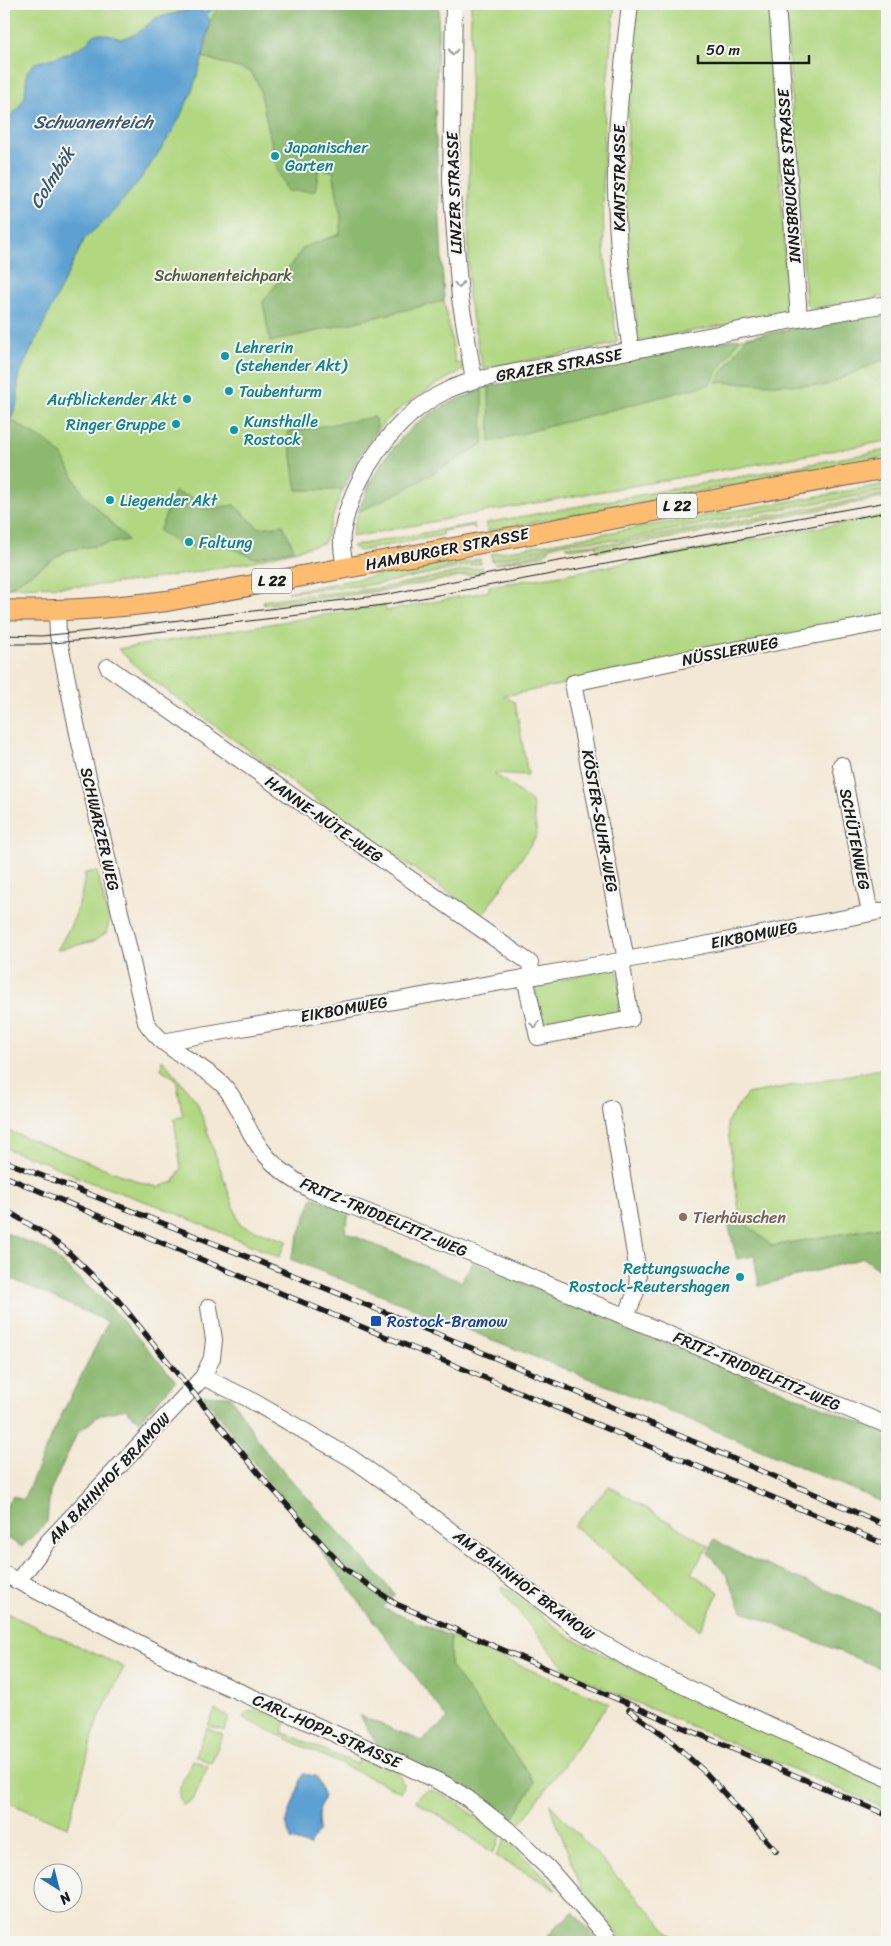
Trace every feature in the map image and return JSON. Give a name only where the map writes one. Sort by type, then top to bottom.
[{"type":"main road","name":"HAMBURGER STRASSE","points":[[4,610],[57,610],[167,601],[887,468]]},
{"type":"street","name":"LINZER STRASSE","points":[[454,4],[451,182],[460,298],[474,380]]},
{"type":"street","name":"KANTSTRASSE","points":[[630,4],[621,86],[616,190],[624,306],[631,352]]},
{"type":"street","name":"INNSBRUCKER STRASSE","points":[[777,4],[799,319]]},
{"type":"street","name":"GRAZER STRASSE","points":[[345,568],[342,534],[352,497],[377,452],[397,428],[420,407],[446,391],[474,380],[887,304]]},
{"type":"street","name":"SCHWARZER WEG","points":[[57,610],[58,634],[63,666],[128,953],[146,1022],[153,1034],[162,1042]]},
{"type":"street","name":"NÜSSLERWEG","points":[[573,683],[696,657],[887,622]]},
{"type":"street","name":"HANNE-NÜTE-WEG","points":[[108,667],[530,963],[528,977]]},
{"type":"street","name":"KÖSTER-SUHR-WEG","points":[[573,683],[623,960]]},
{"type":"street","name":"SCHÜTENWEG","points":[[841,765],[870,913]]},
{"type":"street","name":"EIKBOMWEG","points":[[162,1042],[623,960],[887,910]]},
{"type":"street","points":[[528,977],[538,1037],[631,1020],[623,960]]},
{"type":"street","name":"FRITZ-TRIDDELFITZ-WEG","points":[[162,1042],[210,1074],[224,1086],[233,1098],[257,1144],[268,1158],[296,1182],[311,1190],[887,1425]]},
{"type":"street","points":[[610,1109],[638,1272],[637,1289],[626,1317]]},
{"type":"street","name":"AM BAHNHOF BRAMOW","points":[[11,1578],[48,1543],[203,1377],[212,1358],[214,1340],[209,1307]]},
{"type":"street","name":"AM BAHNHOF BRAMOW","points":[[203,1377],[247,1398],[351,1458],[408,1498],[574,1627],[620,1654],[711,1699],[887,1778]]},
{"type":"street","name":"CARL-HOPP-STRASSE","points":[[11,1578],[197,1673],[383,1755],[438,1781],[467,1798],[507,1828],[548,1868],[612,1942]]},
{"type":"green space","name":"Schwanenteichpark","points":[[4,4],[439,4],[435,121],[444,301],[456,364],[465,362],[463,370],[427,390],[403,407],[373,435],[350,473],[324,543],[254,561],[137,581],[89,586],[4,587]]},
{"type":"green space","points":[[220,4],[439,4],[435,121],[444,301],[270,342],[263,302],[304,247],[340,234],[341,217],[333,171],[319,169],[315,191],[287,191],[277,169],[259,86],[251,72],[203,57],[210,21]]},
{"type":"green space","points":[[471,4],[615,4],[605,105],[603,181],[604,250],[617,341],[615,344],[483,369],[468,296]]},
{"type":"green space","points":[[638,4],[770,4],[788,313],[630,343],[637,327],[628,249],[625,193],[630,76]]},
{"type":"green space","points":[[785,4],[884,4],[887,21],[887,296],[811,309],[806,304]]},
{"type":"green space","points":[[887,313],[887,441],[352,537],[354,525],[369,484],[382,463],[408,431],[445,406],[489,386],[747,337]]},
{"type":"green space","points":[[887,313],[887,358],[824,386],[716,382],[747,337]]},
{"type":"green space","points":[[740,338],[710,384],[490,442],[489,386]]},
{"type":"green space","points":[[482,390],[483,444],[404,490],[358,512],[379,468],[408,431],[433,412]]},
{"type":"green space","points":[[374,417],[377,426],[374,434],[359,457],[343,490],[297,490],[288,432]]},
{"type":"green space","points":[[11,420],[47,442],[61,454],[84,495],[128,540],[66,551],[11,587],[4,587],[4,441]]},
{"type":"green space","points":[[887,450],[887,457],[487,531],[486,523]]},
{"type":"green space","points":[[887,484],[887,491],[757,513],[622,540],[566,543],[492,561],[491,554]]},
{"type":"green space","points":[[175,492],[193,498],[204,509],[234,505],[259,528],[283,525],[294,549],[255,558],[226,546],[183,548],[159,531]]},
{"type":"green space","points":[[887,494],[887,497],[597,552],[596,545],[572,549],[566,546],[617,543]]},
{"type":"green space","points":[[887,515],[887,622],[503,696],[515,702],[528,775],[494,773],[532,802],[537,835],[482,916],[348,823],[143,673],[118,649],[385,605],[386,611],[489,591],[489,586],[555,576]]},
{"type":"green space","points":[[474,524],[475,529],[472,526],[442,531],[443,535],[359,551],[352,546]]},
{"type":"green space","points":[[550,549],[544,555],[494,564]]},
{"type":"green space","points":[[480,559],[481,563],[378,584],[288,592],[444,563],[445,566]]},
{"type":"green space","points":[[482,567],[483,572],[383,591],[264,605],[263,601],[381,588]]},
{"type":"green space","points":[[97,871],[109,920],[107,932],[94,941],[57,950],[76,913],[85,873]]},
{"type":"green space","points":[[613,969],[618,972],[623,1007],[619,1016],[549,1030],[542,1023],[535,988],[537,984]]},
{"type":"green space","points":[[162,1059],[197,1102],[240,1225],[287,1241],[279,1257],[161,1207],[87,1181],[47,1163],[4,1148],[4,1129],[145,1184],[158,1187],[174,1182],[181,1169],[174,1118],[183,1117],[176,1079],[161,1069]]},
{"type":"green space","points":[[887,1068],[887,1226],[771,1246],[740,1219],[727,1122],[747,1094]]},
{"type":"green space","points":[[313,1197],[350,1210],[345,1232],[461,1282],[473,1262],[887,1434],[887,1504],[653,1404],[290,1259]]},
{"type":"green space","points":[[740,1219],[772,1246],[887,1226],[887,1277],[864,1258],[759,1286],[754,1256],[737,1259],[728,1223]]},
{"type":"green space","points":[[4,1232],[47,1250],[110,1306],[176,1381],[139,1421],[125,1409],[100,1415],[78,1432],[50,1491],[47,1522],[22,1547],[4,1536],[4,1511],[12,1496],[23,1500],[59,1420],[108,1322],[4,1276]]},
{"type":"green space","points":[[203,1395],[230,1396],[266,1452],[395,1594],[383,1608],[450,1636],[450,1666],[535,1782],[507,1829],[383,1755],[360,1716],[422,1741],[448,1719]]},
{"type":"green space","points":[[609,1486],[709,1546],[691,1573],[719,1592],[700,1630],[574,1526]]},
{"type":"green space","points":[[714,1539],[742,1555],[887,1615],[887,1671],[742,1611],[727,1576],[708,1553]]},
{"type":"green space","points":[[504,1586],[567,1636],[636,1671],[887,1785],[887,1809],[616,1694],[566,1670],[500,1589]]},
{"type":"green space","points":[[4,1612],[124,1667],[97,1722],[68,1827],[4,1801]]},
{"type":"green space","points":[[450,1636],[609,1703],[513,1834],[450,1666]]},
{"type":"green space","points":[[215,1710],[230,1717],[224,1731],[208,1725]]},
{"type":"green space","points":[[255,1711],[287,1720],[282,1732],[357,1764],[362,1754],[398,1771],[403,1784],[401,1792],[242,1718],[248,1712]]},
{"type":"green space","points":[[207,1728],[223,1735],[211,1763],[195,1756]]},
{"type":"green space","points":[[193,1760],[208,1766],[193,1800],[183,1805],[179,1795],[180,1789]]},
{"type":"green space","points":[[428,1790],[456,1803],[501,1836],[493,1853],[451,1823],[415,1801],[419,1795]]},
{"type":"green space","points":[[549,1803],[678,1942],[623,1942],[583,1892]]},
{"type":"green space","points":[[505,1839],[539,1871],[557,1890],[496,1856]]},
{"type":"green space","points":[[573,1912],[599,1942],[542,1942],[559,1924]]},
{"type":"water","name":"Schwanenteich","points":[[197,8],[205,13],[210,21],[203,57],[191,94],[173,131],[142,177],[108,218],[85,238],[18,377],[18,401],[4,439],[4,120],[17,110],[25,97],[27,72],[35,63],[67,54],[84,45],[95,34],[105,34],[121,39],[138,33],[156,18]]},
{"type":"water","points":[[303,1774],[316,1776],[324,1796],[318,1815],[319,1831],[310,1843],[310,1846],[291,1840],[286,1823]]},
{"type":"waterway","name":"Colmbäk","points":[[203,16],[216,4]]},
{"type":"tram line","points":[[4,635],[41,636],[90,631],[384,595],[514,569],[887,502]]},
{"type":"tram line","points":[[4,644],[41,644],[97,639],[384,605],[887,512]]},
{"type":"railway","points":[[4,1161],[448,1338],[887,1526]]},
{"type":"railway","points":[[4,1176],[887,1545]]},
{"type":"railway","points":[[4,1209],[65,1249],[117,1299],[260,1475],[344,1568],[396,1604],[887,1815]]},
{"type":"railway","points":[[629,1710],[664,1735],[706,1773],[776,1851]]},
{"type":"place","name":"Japanischer Garten","points":[[275,156]]},
{"type":"place","name":"Lehrerin (stehender Akt)","points":[[225,356]]},
{"type":"place","name":"Taubenturm","points":[[229,391]]},
{"type":"place","name":"Aufblickender Akt","points":[[187,399]]},
{"type":"place","name":"Ringer Gruppe","points":[[176,424]]},
{"type":"place","name":"Kunsthalle Rostock","points":[[234,430]]},
{"type":"place","name":"Liegender Akt","points":[[110,500]]},
{"type":"place","name":"Faltung","points":[[189,542]]},
{"type":"place","name":"Tierhäuschen","points":[[683,1217]]},
{"type":"place","name":"Rettungswache Rostock-Reutershagen","points":[[740,1277]]},
{"type":"place","name":"Rostock-Bramow","points":[[376,1321]]}]
